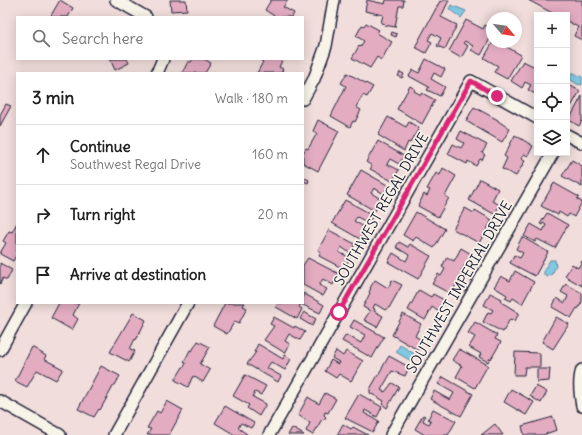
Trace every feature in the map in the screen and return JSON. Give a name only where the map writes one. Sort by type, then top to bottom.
[{"type":"street","points":[[116,0],[144,16]]},
{"type":"street","points":[[304,97],[314,79],[326,46],[334,0]]},
{"type":"street","points":[[157,72],[163,60]]},
{"type":"street","name":"SOUTHWEST REGAL DRIVE","points":[[269,435],[471,81],[534,116]]},
{"type":"street","points":[[570,137],[582,143]]},
{"type":"street","name":"SOUTHWEST IMPERIAL DRIVE","points":[[391,435],[550,156]]},
{"type":"street","points":[[0,350],[25,304]]},
{"type":"street","points":[[114,435],[187,304]]},
{"type":"street","points":[[582,370],[580,374],[580,397],[582,406]]},
{"type":"street","points":[[0,401],[60,435]]},
{"type":"water","points":[[451,5],[466,11],[461,18],[449,9]]},
{"type":"water","points":[[574,73],[582,77],[582,85],[571,80],[570,75]]},
{"type":"water","points":[[550,260],[555,260],[556,266],[552,274],[547,277],[544,275],[544,270]]},
{"type":"water","points":[[400,345],[415,354],[411,361],[396,352]]},
{"type":"building","points":[[60,0],[73,8],[69,16],[51,16]]},
{"type":"building","points":[[170,0],[186,0],[187,10],[171,11]]},
{"type":"building","points":[[271,0],[288,0],[283,7],[294,13],[292,16],[274,16],[265,10]]},
{"type":"building","points":[[367,0],[385,4],[386,0],[404,0],[403,6],[399,6],[395,27],[381,23],[383,15],[365,11]]},
{"type":"building","points":[[443,0],[449,0],[441,17],[457,25],[445,49],[437,46],[441,38],[432,33],[428,40],[432,42],[426,53],[415,47],[440,1],[442,2]]},
{"type":"building","points":[[528,0],[582,0],[582,40],[574,36],[578,27],[570,23],[570,12],[550,12]]},
{"type":"building","points":[[466,20],[483,29],[486,26],[486,46],[481,55],[471,50],[473,46],[465,41],[463,43],[468,46],[461,58],[449,51]]},
{"type":"building","points":[[366,23],[379,30],[377,33],[392,42],[381,60],[377,57],[370,68],[352,58],[359,46],[360,47],[364,41],[356,36],[362,25],[364,26]]},
{"type":"building","points":[[392,32],[397,34],[396,37],[391,35]]},
{"type":"building","points":[[490,48],[509,48],[521,55],[507,79],[494,72],[498,66],[484,58]]},
{"type":"building","points":[[426,59],[445,69],[441,77],[434,73],[431,79],[445,87],[440,96],[427,90],[429,87],[409,76],[413,70],[419,73]]},
{"type":"building","points":[[110,60],[128,60],[129,63],[115,70]]},
{"type":"building","points":[[192,60],[206,60],[211,63],[206,72],[183,72],[188,62],[191,62]]},
{"type":"building","points":[[260,60],[282,60],[279,67],[283,69],[282,72],[258,72],[263,62]]},
{"type":"building","points":[[523,61],[534,66],[534,93],[528,90],[531,85],[525,82],[522,88],[511,81]]},
{"type":"building","points":[[400,72],[404,74],[402,78],[398,76]]},
{"type":"building","points":[[347,73],[373,87],[367,97],[363,95],[356,107],[361,110],[355,122],[353,121],[350,127],[331,116],[346,86],[341,83]]},
{"type":"building","points":[[410,86],[415,89],[414,91],[421,95],[422,93],[435,100],[422,124],[397,109]]},
{"type":"building","points":[[570,86],[580,91],[570,108]]},
{"type":"building","points":[[582,96],[582,121],[579,126],[570,121]]},
{"type":"building","points":[[6,104],[11,106],[0,126],[0,115]]},
{"type":"building","points":[[474,107],[498,120],[510,129],[502,142],[466,121]]},
{"type":"building","points":[[388,117],[406,127],[409,122],[419,128],[410,143],[408,142],[404,151],[378,135]]},
{"type":"building","points":[[318,120],[339,131],[318,171],[304,164],[304,151],[306,148],[308,149],[317,133],[313,131]]},
{"type":"building","points":[[461,131],[487,145],[482,153],[485,155],[482,160],[480,159],[476,166],[468,161],[467,164],[448,154],[453,144],[461,148],[464,143],[457,139]]},
{"type":"building","points":[[515,135],[533,146],[528,156],[524,154],[521,159],[525,161],[516,176],[502,169],[507,158],[504,156]]},
{"type":"building","points":[[378,141],[404,156],[399,164],[390,159],[387,164],[399,170],[392,181],[370,169],[372,166],[366,162]]},
{"type":"building","points":[[572,160],[582,166],[582,187],[562,176]]},
{"type":"building","points":[[443,168],[456,176],[445,196],[449,198],[438,217],[418,206],[424,194],[427,196],[430,190],[427,189],[436,173],[440,175]]},
{"type":"building","points":[[361,170],[389,186],[384,194],[374,188],[371,193],[381,199],[375,211],[347,195]]},
{"type":"building","points":[[305,178],[309,180],[308,183],[304,181]]},
{"type":"building","points":[[480,179],[498,189],[492,201],[500,205],[494,214],[469,200]]},
{"type":"building","points":[[554,183],[579,197],[577,199],[582,202],[574,217],[569,214],[567,217],[559,212],[558,215],[541,206]]},
{"type":"building","points":[[345,200],[373,215],[369,223],[357,217],[354,221],[366,228],[360,239],[332,223]]},
{"type":"building","points":[[465,208],[474,213],[475,210],[492,220],[479,243],[453,229]]},
{"type":"building","points":[[416,212],[445,229],[434,248],[416,237],[413,241],[403,235]]},
{"type":"building","points":[[547,213],[568,225],[555,248],[537,239],[535,242],[524,236],[531,224],[543,231],[546,225],[543,223],[542,225],[540,224]]},
{"type":"building","points":[[16,225],[16,256],[13,261],[0,254],[6,243],[3,241],[9,231],[12,232]]},
{"type":"building","points":[[329,230],[355,244],[350,253],[341,247],[339,252],[350,258],[344,269],[319,256],[321,252],[318,250]]},
{"type":"building","points":[[522,237],[548,252],[535,276],[510,263],[514,255],[520,258],[523,253],[516,249]]},
{"type":"building","points":[[399,242],[408,247],[410,244],[431,256],[418,279],[388,262],[393,253],[406,261],[409,255],[396,247]]},
{"type":"building","points":[[461,248],[473,255],[467,266],[465,265],[461,271],[463,272],[451,294],[432,284],[438,274],[441,276],[445,269],[442,267],[447,257],[454,261]]},
{"type":"building","points":[[308,258],[339,274],[333,285],[323,279],[319,285],[327,289],[323,296],[304,286],[304,264]]},
{"type":"building","points":[[582,261],[582,286],[565,276],[572,264],[578,268]]},
{"type":"building","points":[[0,263],[12,270],[7,280],[3,278],[0,284]]},
{"type":"building","points":[[515,271],[534,282],[522,304],[513,298],[511,301],[505,298],[507,295],[494,287],[501,276],[510,281]]},
{"type":"building","points":[[375,280],[388,288],[392,280],[402,285],[389,308],[385,310],[375,304],[373,308],[375,309],[374,311],[383,316],[377,327],[364,320],[370,311],[363,307],[370,293],[370,288]]},
{"type":"building","points":[[566,284],[582,293],[582,302],[571,318],[552,307],[557,298],[565,303],[568,296],[561,292]]},
{"type":"building","points":[[419,290],[431,297],[433,294],[446,301],[439,312],[432,307],[425,320],[408,310]]},
{"type":"building","points":[[490,293],[502,299],[501,302],[519,313],[515,321],[510,319],[503,332],[483,322],[488,312],[491,313],[493,310],[484,305]]},
{"type":"building","points":[[304,294],[324,305],[320,313],[301,304],[304,304]]},
{"type":"building","points":[[58,304],[78,304],[73,315],[78,319],[72,330],[51,318]]},
{"type":"building","points":[[224,304],[244,304],[243,306],[247,308],[239,323],[235,321],[227,334],[213,326]]},
{"type":"building","points":[[278,304],[301,304],[299,307],[302,309],[297,319],[276,307]]},
{"type":"building","points":[[304,312],[316,319],[312,326],[300,319]]},
{"type":"building","points":[[133,313],[146,320],[130,349],[135,351],[129,362],[110,352]]},
{"type":"building","points":[[403,314],[421,324],[415,336],[423,341],[418,350],[392,335]]},
{"type":"building","points":[[274,317],[305,332],[300,340],[289,334],[285,341],[290,344],[285,353],[264,340],[274,326],[270,324]]},
{"type":"building","points":[[556,317],[569,324],[553,349],[542,342]]},
{"type":"building","points":[[354,320],[384,337],[372,358],[342,341],[346,335],[361,343],[365,335],[350,327]]},
{"type":"building","points":[[475,322],[497,335],[495,339],[501,342],[488,362],[479,357],[481,354],[469,347],[475,337],[468,333]]},
{"type":"building","points":[[198,341],[210,347],[200,364],[210,370],[203,382],[193,376],[188,387],[175,380],[186,363],[184,362],[190,350],[192,351]]},
{"type":"building","points":[[258,344],[283,359],[285,355],[291,359],[285,370],[271,362],[267,368],[281,376],[278,382],[247,364],[256,352],[254,352]]},
{"type":"building","points":[[32,347],[46,356],[44,359],[63,369],[56,380],[37,370],[27,387],[15,381]]},
{"type":"building","points":[[459,349],[488,365],[475,388],[456,377],[462,366],[452,360]]},
{"type":"building","points":[[336,351],[343,356],[346,351],[363,361],[351,381],[339,374],[336,378],[325,371],[331,360],[338,364],[339,362],[332,358]]},
{"type":"building","points":[[515,352],[540,353],[540,367],[525,367],[524,375],[514,375]]},
{"type":"building","points":[[389,356],[409,367],[405,376],[392,371],[381,390],[385,392],[392,383],[399,387],[387,408],[382,404],[384,401],[370,393],[370,389]]},
{"type":"building","points":[[101,366],[120,376],[100,410],[99,409],[94,417],[78,409]]},
{"type":"building","points":[[537,369],[550,369],[549,381],[537,382]]},
{"type":"building","points":[[245,375],[266,386],[261,395],[255,392],[253,397],[266,404],[259,416],[247,408],[249,405],[233,396]]},
{"type":"building","points":[[443,377],[473,394],[461,416],[430,399],[434,391],[450,400],[454,393],[438,384]]},
{"type":"building","points":[[536,386],[547,392],[541,403],[530,396]]},
{"type":"building","points":[[511,389],[534,402],[526,415],[504,402]]},
{"type":"building","points":[[325,393],[336,399],[328,413],[325,412],[324,415],[326,417],[324,420],[322,419],[313,435],[306,431],[310,423],[298,415],[308,397],[319,404]]},
{"type":"building","points":[[359,394],[382,407],[377,417],[365,410],[364,413],[379,421],[373,432],[345,418]]},
{"type":"building","points":[[167,401],[183,410],[169,435],[147,435],[151,429],[147,428],[157,411],[160,413]]},
{"type":"building","points":[[225,406],[254,423],[251,428],[241,423],[238,428],[247,435],[235,435],[215,423]]},
{"type":"building","points":[[433,409],[456,421],[448,435],[425,435],[415,429],[423,415],[425,416],[423,421],[429,424],[431,421],[428,419]]},
{"type":"building","points":[[553,417],[557,430],[545,435],[524,435],[522,426]]},
{"type":"building","points":[[343,424],[351,429],[353,427],[368,435],[337,435]]},
{"type":"building","points":[[495,424],[503,435],[481,435],[485,432]]},
{"type":"building","points":[[292,428],[304,435],[288,435]]},
{"type":"route","points":[[339,312],[471,81],[497,96]]}]
